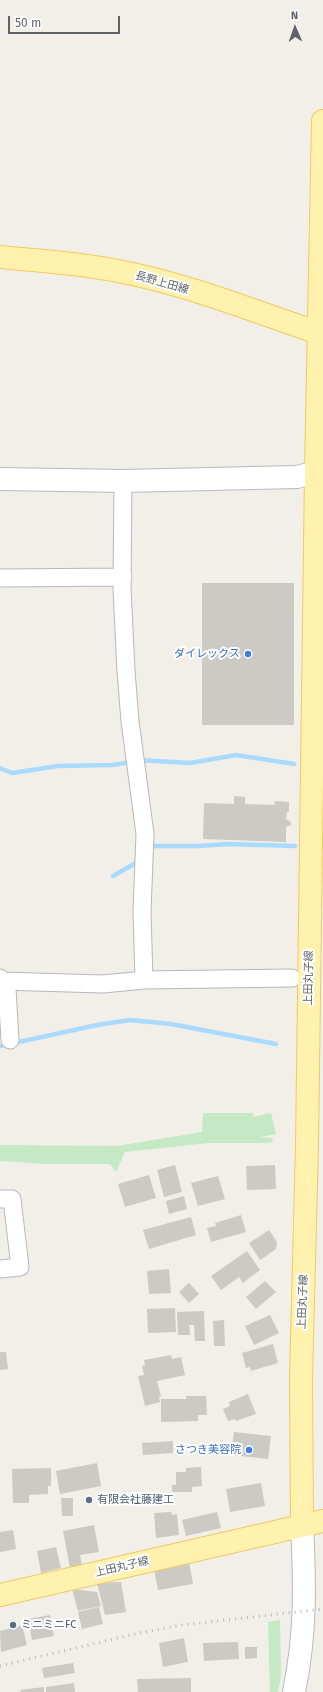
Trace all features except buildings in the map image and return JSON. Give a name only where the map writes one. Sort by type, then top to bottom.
[{"type":"main road","name":"上田丸子線","points":[[0,1595],[302,1525],[301,1401],[317,739],[323,121]]},
{"type":"main road","name":"長野上田線","points":[[0,257],[72,264],[118,271],[164,282],[321,334]]},
{"type":"main road","points":[[302,1525],[323,1521]]},
{"type":"street","points":[[0,479],[123,481],[297,477],[319,471]]},
{"type":"street","points":[[123,481],[122,577],[127,678],[145,834],[142,912],[144,980]]},
{"type":"street","points":[[0,578],[122,577]]},
{"type":"street","points":[[1,980],[103,984],[144,980],[292,978]]},
{"type":"street","points":[[1,980],[7,989],[10,1040]]},
{"type":"street","points":[[0,1199],[12,1199],[20,1267],[0,1269]]},
{"type":"street","points":[[294,1692],[302,1649],[304,1624],[302,1525]]},
{"type":"green space","points":[[203,1113],[253,1113],[253,1117],[271,1113],[276,1134],[260,1137],[272,1138],[273,1142],[266,1143],[208,1143],[125,1152],[116,1172],[110,1164],[46,1164],[0,1161],[0,1145],[117,1146],[202,1132]]},
{"type":"green space","points":[[280,1620],[281,1676],[278,1692],[270,1692],[268,1622]]},
{"type":"waterway","points":[[139,760],[190,763],[236,755],[294,764]]},
{"type":"waterway","points":[[0,768],[12,773],[58,766],[112,765],[132,762]]},
{"type":"waterway","points":[[149,849],[151,846],[198,846],[228,844],[295,846]]},
{"type":"waterway","points":[[113,876],[139,861]]},
{"type":"waterway","points":[[0,1046],[97,1025],[130,1020],[171,1024],[276,1044]]},
{"type":"railway","points":[[0,1666],[139,1633],[182,1625],[323,1609]]},
{"type":"place","name":"ダイレックス","points":[[248,654]]},
{"type":"place","name":"さつき美容院","points":[[249,1450]]},
{"type":"place","name":"有限会社藤建工","points":[[89,1500]]},
{"type":"place","name":"ミニミニFC","points":[[13,1625]]}]
